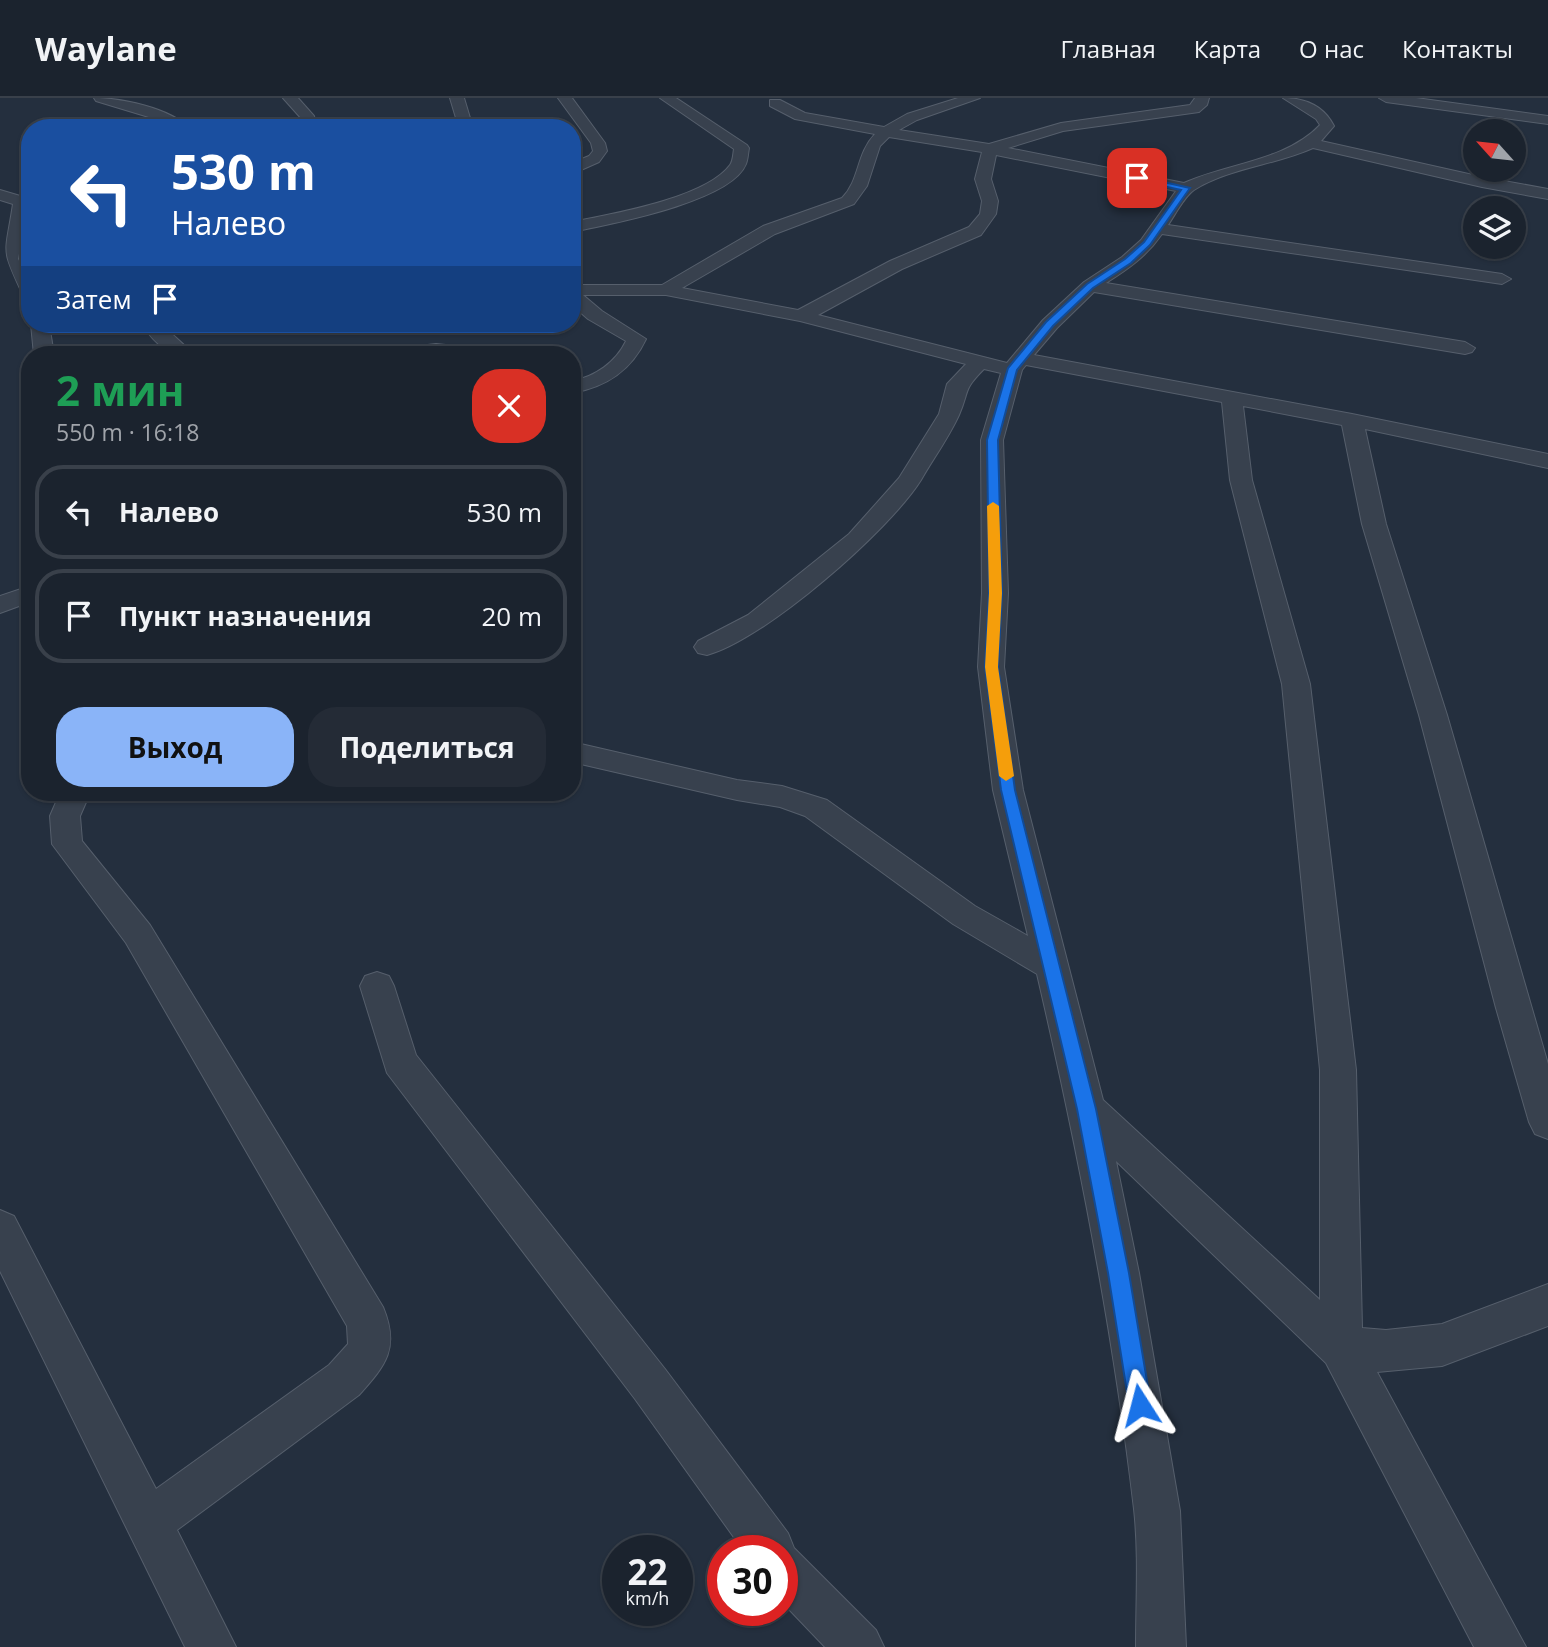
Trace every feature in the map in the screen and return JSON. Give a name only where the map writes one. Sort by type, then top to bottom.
[{"type":"street","points":[[101,98],[168,119]]},
{"type":"street","points":[[143,112],[157,98]]},
{"type":"street","points":[[290,98],[308,119]]},
{"type":"street","points":[[457,98],[463,119]]},
{"type":"street","points":[[565,98],[580,119]]},
{"type":"street","points":[[581,225],[634,214],[692,196],[727,177],[738,166],[743,156],[742,148],[667,98]]},
{"type":"street","points":[[772,101],[803,98]]},
{"type":"street","points":[[667,290],[769,230],[848,201],[856,194],[864,176],[866,159],[874,142],[887,131],[974,98]]},
{"type":"street","points":[[990,149],[1061,127],[1194,109],[1200,106],[1202,98]]},
{"type":"street","points":[[1161,1647],[1157,1511],[1119,1273],[1087,1109],[1008,790],[991,667],[995,593],[992,440],[1016,364],[1050,324],[1090,286],[1128,261],[1159,229],[1186,188],[1212,176],[1289,153],[1311,143],[1326,129],[1326,121],[1307,106],[1290,98]]},
{"type":"street","points":[[1386,98],[1548,120]]},
{"type":"street","points":[[772,101],[800,116],[990,149],[1186,188]]},
{"type":"street","points":[[581,120],[598,143],[600,151],[594,159],[581,165]]},
{"type":"street","points":[[1311,143],[1482,183],[1548,194]]},
{"type":"street","points":[[801,316],[895,265],[975,231],[988,214],[990,201],[983,179],[990,149]]},
{"type":"street","points":[[0,195],[12,196],[21,201]]},
{"type":"street","points":[[21,213],[9,252],[9,263],[21,280]]},
{"type":"street","points":[[1159,229],[1502,279]]},
{"type":"street","points":[[1090,286],[1465,348]]},
{"type":"street","points":[[581,293],[667,290],[801,316],[978,363],[1016,364],[1232,398],[1548,461]]},
{"type":"street","points":[[581,302],[595,315],[636,340],[632,350],[615,368],[581,385]]},
{"type":"street","points":[[158,333],[174,346]]},
{"type":"street","points":[[707,647],[757,621],[857,539],[908,482],[949,414],[957,384],[978,363]]},
{"type":"street","points":[[1232,398],[1241,480],[1298,697],[1338,1070],[1340,1348]]},
{"type":"street","points":[[1352,420],[1374,524],[1433,715],[1513,1008],[1548,1122]]},
{"type":"street","points":[[0,605],[21,597]]},
{"type":"street","points":[[581,754],[737,790],[782,797],[816,808],[964,915],[1054,968]]},
{"type":"street","points":[[72,801],[65,816],[67,844],[138,934],[368,1322],[369,1352],[344,1380],[148,1524]]},
{"type":"street","points":[[377,986],[400,1062],[650,1384],[760,1535]]},
{"type":"street","points":[[1087,1109],[1340,1348],[1501,1647]]},
{"type":"street","points":[[0,1229],[211,1647]]},
{"type":"street","points":[[1340,1348],[1386,1351],[1442,1345],[1548,1304]]},
{"type":"street","points":[[798,1583],[859,1647]]},
{"type":"slow traffic","points":[[993,506],[995,593],[991,667],[1006,776]]},
{"type":"route","points":[[1137,178],[1186,188],[1147,244],[1128,261],[1090,286],[1050,324],[1012,370],[1000,405],[992,440],[995,593],[991,667],[1008,790],[1087,1109],[1119,1273],[1140,1405]]}]
